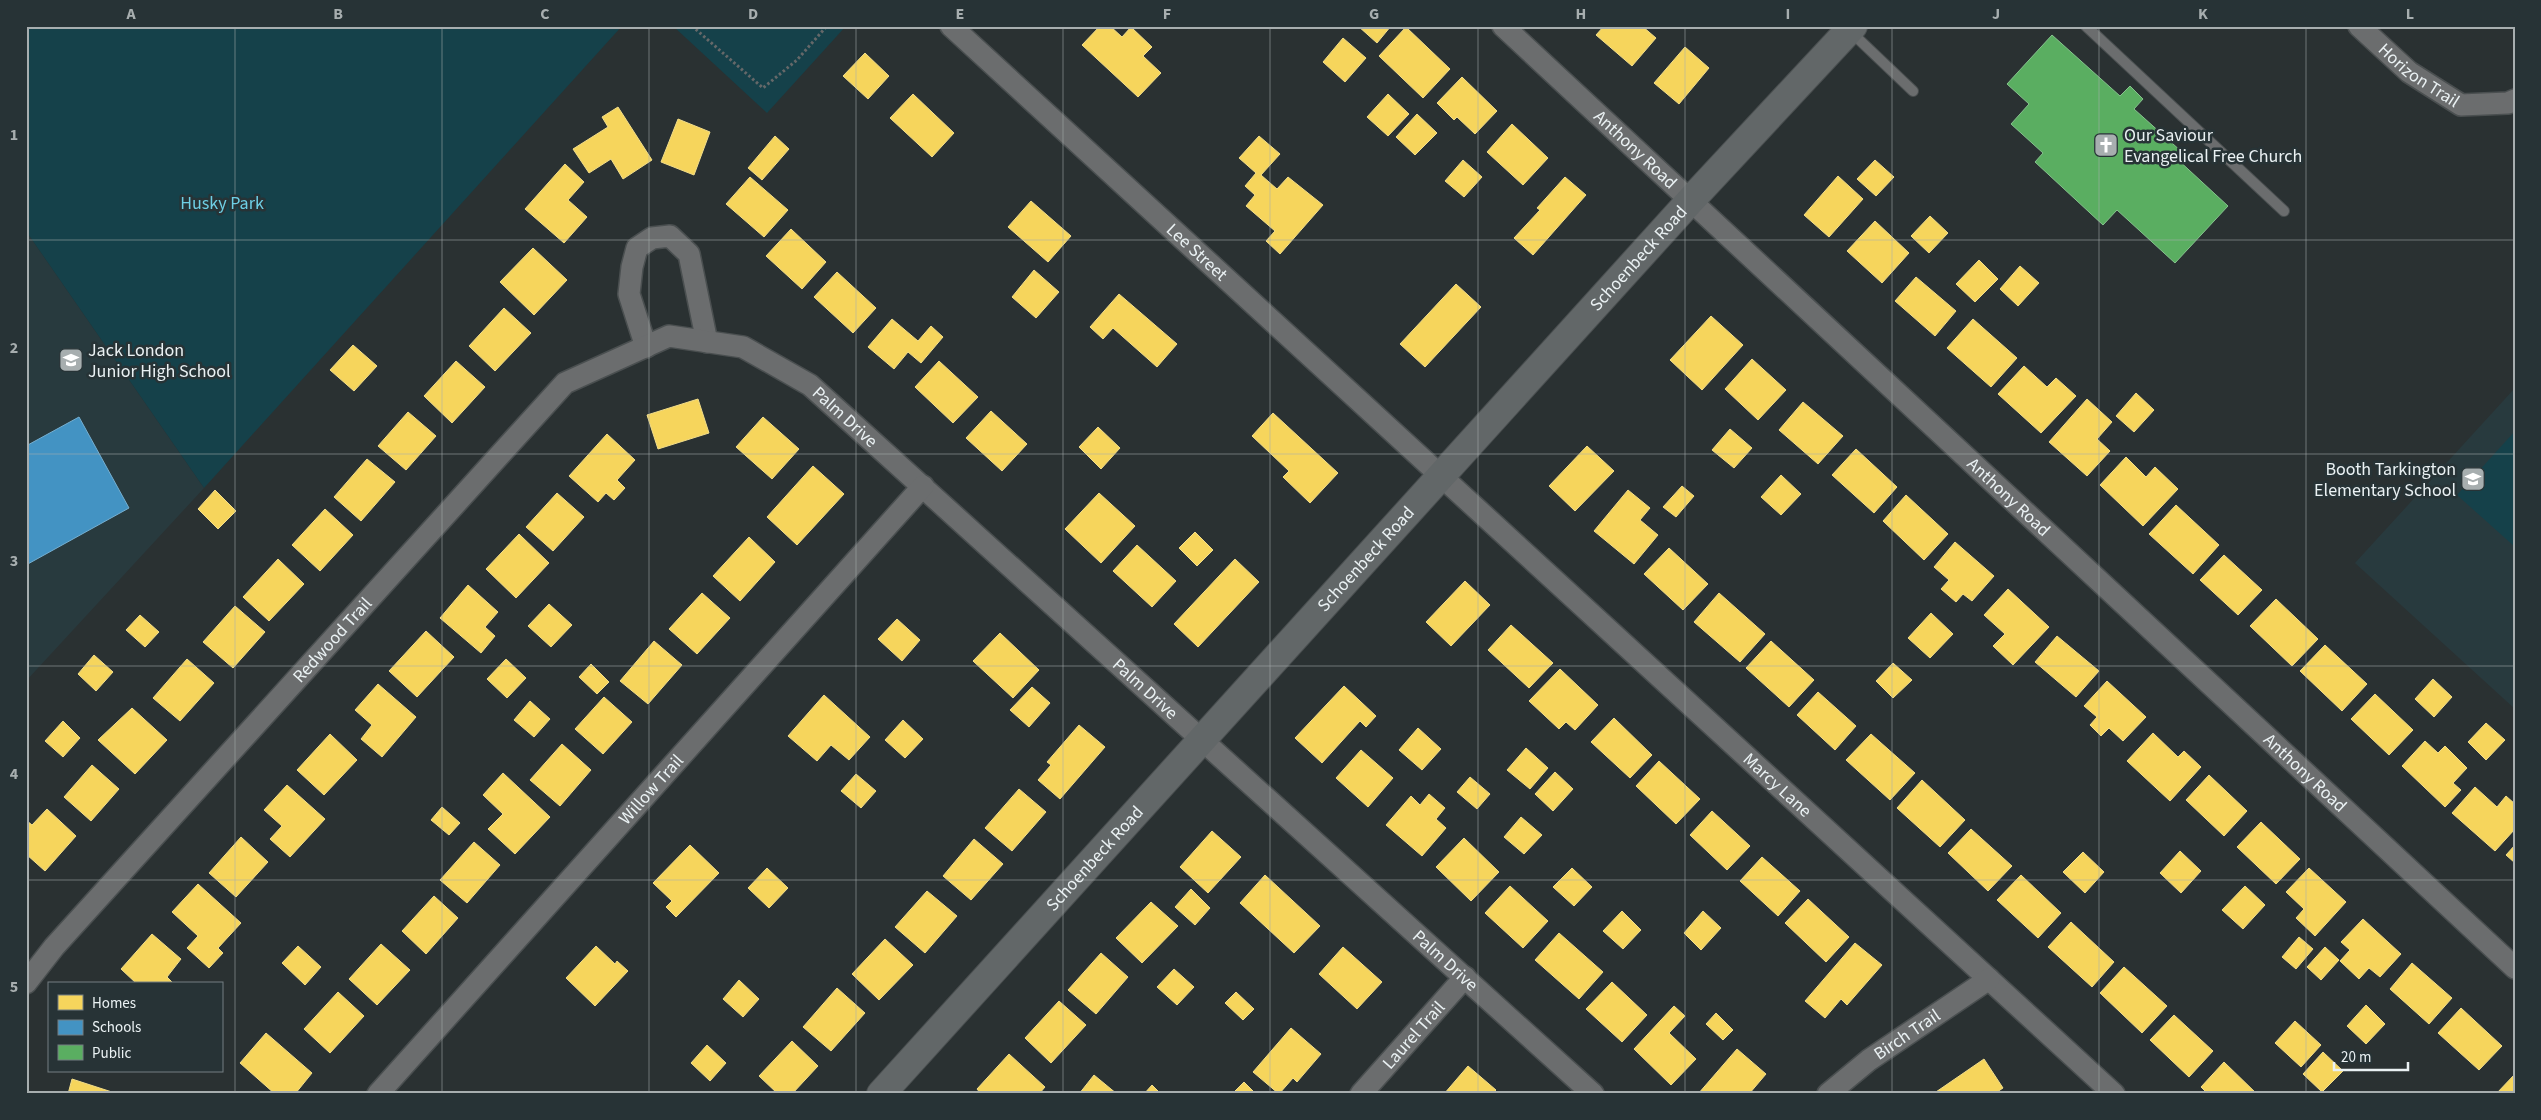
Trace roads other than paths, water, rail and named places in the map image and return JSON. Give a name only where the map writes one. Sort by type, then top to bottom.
[{"type":"main road","name":"Schoenbeck Road","points":[[881,1094],[1690,201],[1850,28]]},
{"type":"street","name":"Lee Street","points":[[951,26],[1442,476]]},
{"type":"street","name":"Anthony Road","points":[[1503,26],[2515,968]]},
{"type":"street","name":"Horizon Trail","points":[[2359,26],[2409,72],[2461,106],[2508,103],[2515,100]]},
{"type":"street","points":[[646,347],[629,294],[632,267],[637,248],[652,238],[670,236],[690,254],[707,342]]},
{"type":"street","name":"Palm Drive","points":[[669,336],[743,347],[810,385],[1593,1094]]},
{"type":"street","name":"Redwood Trail","points":[[26,983],[67,933],[565,383],[669,336]]},
{"type":"street","name":"Marcy Lane","points":[[1442,476],[2114,1094]]},
{"type":"street","name":"Willow Trail","points":[[378,1094],[923,486]]},
{"type":"street","name":"Laurel Trail","points":[[1361,1094],[1465,977]]},
{"type":"street","name":"Birch Trail","points":[[1828,1094],[1868,1060],[1989,979]]},
{"type":"lane","points":[[2086,26],[2284,211]]},
{"type":"lane","points":[[1850,28],[1913,91]]},
{"type":"place","name":"Our Saviour Evangelical Free Church","points":[[2106,145]]},
{"type":"place","name":"Jack London Junior High School","points":[[71,360]]},
{"type":"place","name":"Booth Tarkington Elementary School","points":[[2473,479]]},
{"type":"park label","name":"Husky Park","points":[[222,203]]}]
